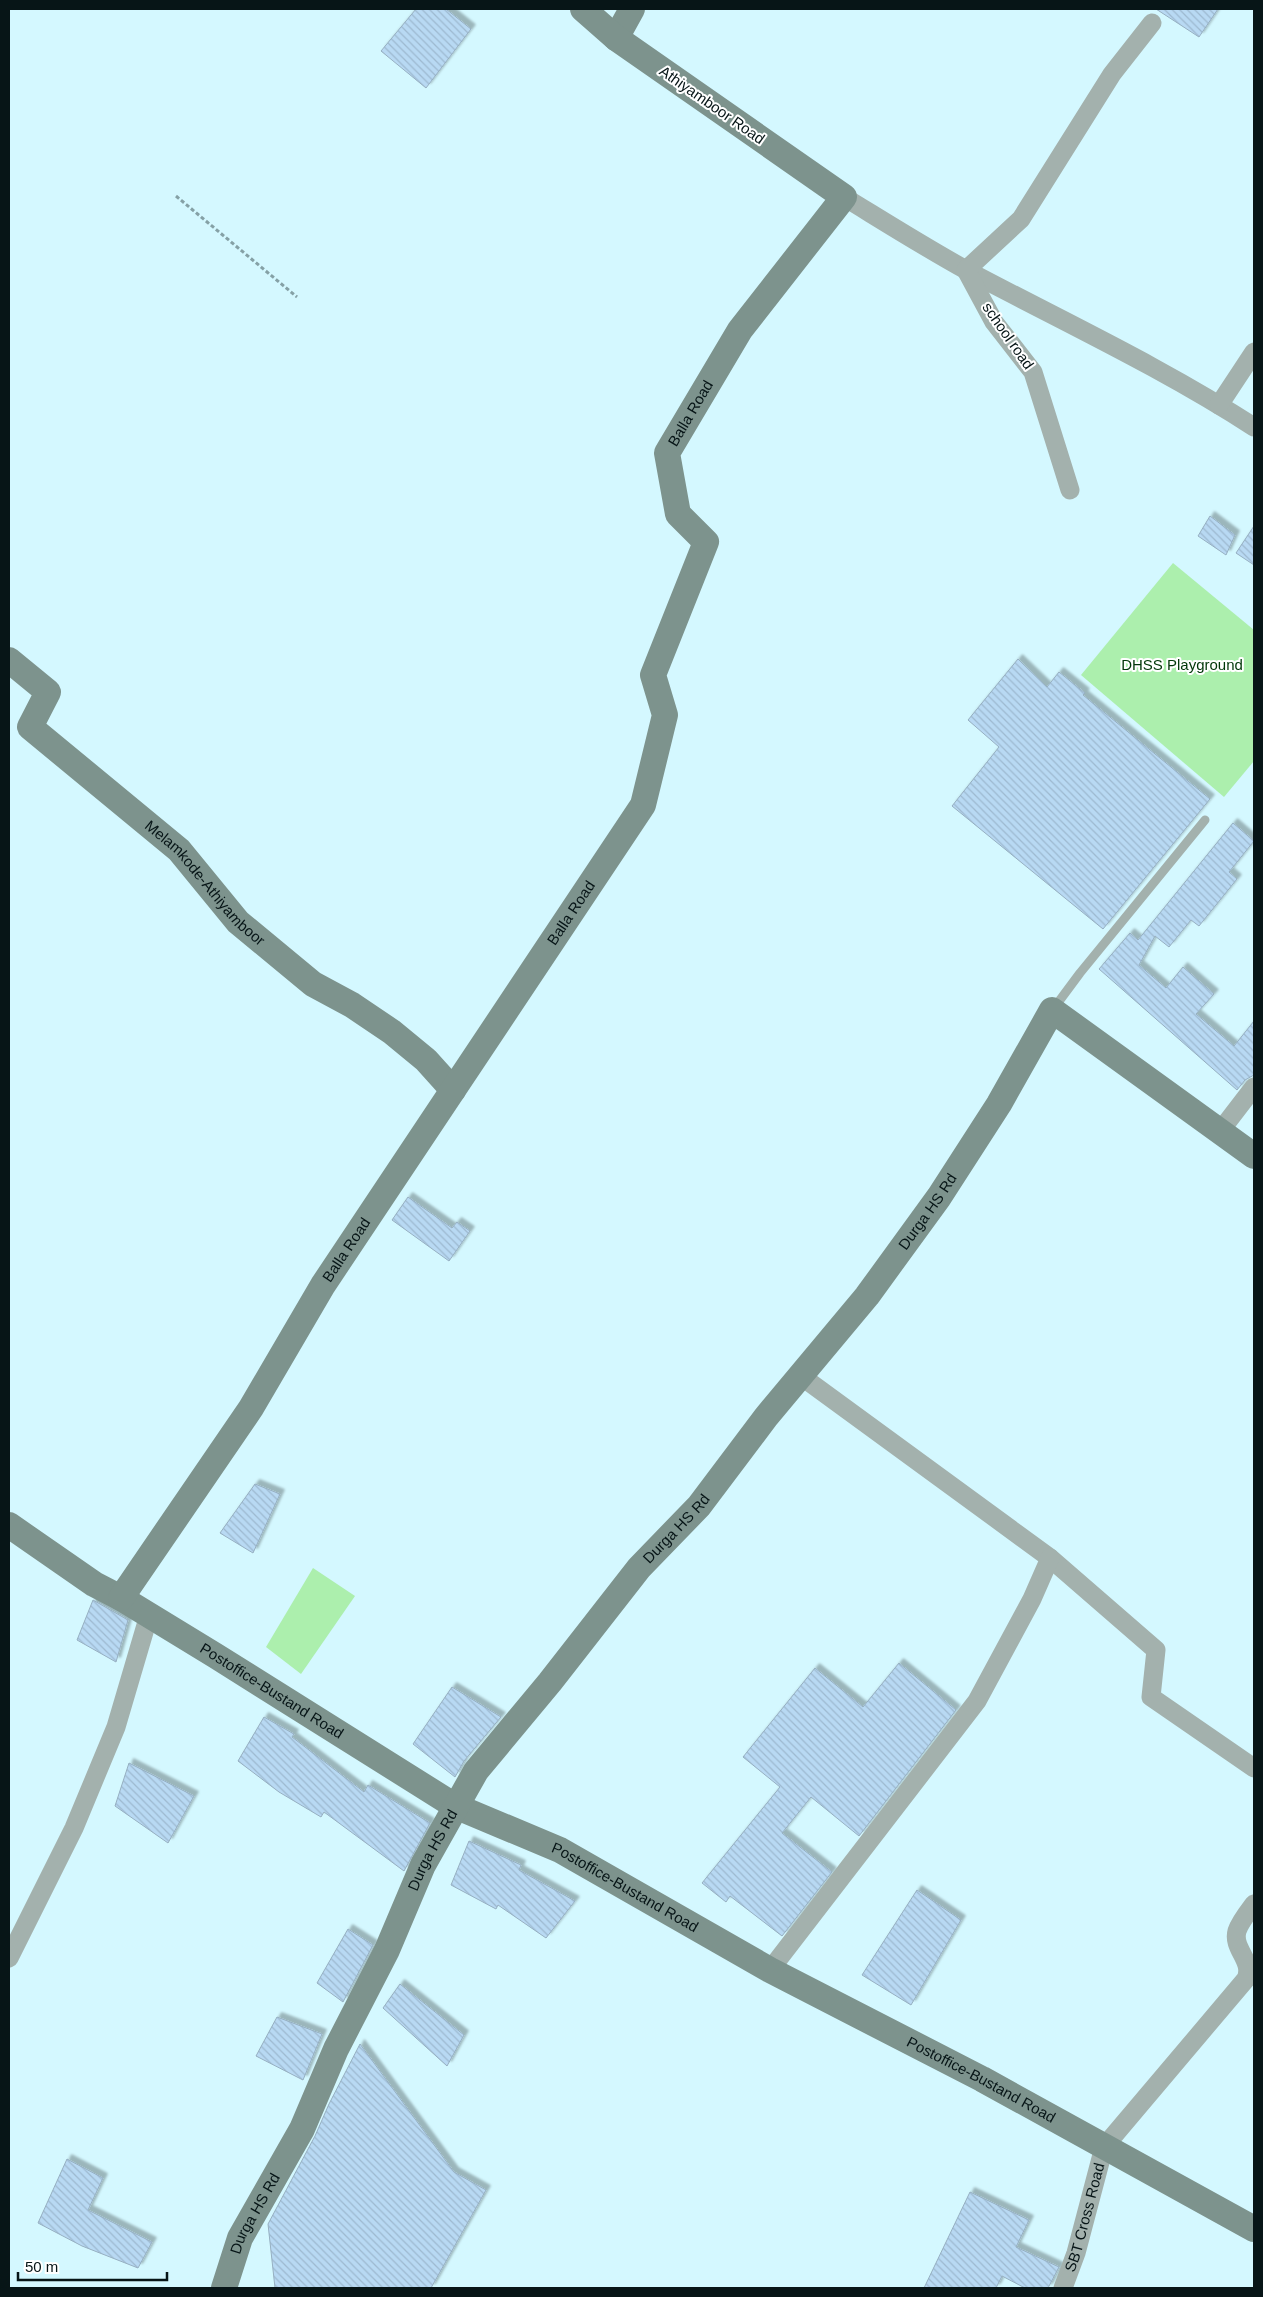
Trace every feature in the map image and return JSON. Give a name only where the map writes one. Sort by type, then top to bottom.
[{"type":"street","name":"Athiyamboor Road","points":[[583,9],[616,38],[844,197]]},
{"type":"street","points":[[616,38],[632,9]]},
{"type":"street","points":[[966,270],[1021,219],[1112,74],[1152,23]]},
{"type":"street","points":[[844,197],[966,270],[1143,362],[1254,427]]},
{"type":"street","name":"Balla Road","points":[[121,1598],[252,1408],[323,1285],[643,805],[666,715],[653,676],[706,542],[678,514],[667,453],[740,330],[844,197]]},
{"type":"street","name":"school road","points":[[966,270],[994,322],[1033,372],[1070,490]]},
{"type":"street","points":[[1219,405],[1254,352]]},
{"type":"street","name":"Melamkode-Athiyamboor","points":[[9,660],[48,692],[30,727],[179,850],[238,922],[313,984],[352,1005],[392,1032],[426,1060],[453,1090]]},
{"type":"street","points":[[1052,1010],[1254,1156]]},
{"type":"street","name":"Durga HS Rd","points":[[224,2288],[240,2238],[302,2129],[336,2049],[387,1950],[423,1865],[454,1806],[476,1771],[550,1682],[639,1568],[698,1506],[766,1417],[867,1296],[939,1197],[999,1104],[1052,1010]]},
{"type":"street","points":[[1220,1130],[1254,1087]]},
{"type":"street","points":[[801,1376],[1050,1558],[1156,1650],[1151,1697],[1254,1768]]},
{"type":"street","name":"Postoffice-Bustand Road","points":[[9,1525],[94,1584],[121,1598],[454,1806],[560,1850],[770,1970],[982,2080],[1254,2228]]},
{"type":"street","points":[[770,1970],[977,1701],[1032,1599],[1050,1558]]},
{"type":"street","points":[[9,1958],[74,1828],[116,1727],[149,1616]]},
{"type":"street","points":[[1104,2147],[1246,1980],[1249,1967],[1237,1936],[1238,1930],[1254,1904]]},
{"type":"street","name":"SBT Cross Road","points":[[1063,2288],[1076,2253],[1104,2147]]},
{"type":"lane","points":[[1052,1010],[1204,820]]},
{"type":"path","points":[[176,196],[297,297]]},
{"type":"green space","name":"DHSS Playground","points":[[1173,563],[1254,630],[1254,761],[1224,797],[1081,675]]},
{"type":"green space","points":[[313,1568],[355,1596],[301,1674],[266,1647]]},
{"type":"building","points":[[416,9],[446,9],[471,29],[426,88],[381,51]]},
{"type":"building","points":[[1156,9],[1218,9],[1199,37]]},
{"type":"building","points":[[1210,516],[1235,535],[1226,555],[1198,536]]},
{"type":"building","points":[[1254,526],[1254,565],[1236,553]]},
{"type":"building","points":[[1018,659],[1047,687],[1059,672],[1085,693],[1083,695],[1210,799],[1103,929],[952,806],[999,747],[968,720]]},
{"type":"building","points":[[1233,823],[1254,841],[1229,872],[1237,879],[1199,926],[1191,920],[1169,947],[1155,936],[1139,965],[1166,988],[1183,967],[1214,994],[1196,1014],[1234,1046],[1254,1021],[1254,1075],[1245,1080],[1237,1090],[1099,969],[1130,933],[1138,940]]},
{"type":"building","points":[[408,1197],[452,1228],[457,1222],[470,1231],[449,1261],[392,1220]]},
{"type":"building","points":[[255,1484],[280,1494],[253,1553],[220,1533]]},
{"type":"building","points":[[93,1600],[128,1620],[116,1662],[77,1640]]},
{"type":"building","points":[[899,1663],[956,1710],[859,1836],[811,1797],[782,1833],[832,1872],[782,1936],[730,1896],[726,1902],[702,1883],[780,1787],[743,1757],[815,1668],[863,1707]]},
{"type":"building","points":[[452,1687],[501,1717],[464,1761],[455,1777],[413,1744]]},
{"type":"building","points":[[264,1717],[294,1734],[292,1737],[364,1792],[368,1785],[430,1823],[404,1871],[324,1812],[321,1817],[279,1792],[238,1761]]},
{"type":"building","points":[[129,1763],[194,1796],[168,1843],[115,1806]]},
{"type":"building","points":[[469,1841],[521,1865],[519,1870],[575,1901],[546,1938],[498,1905],[496,1909],[451,1885]]},
{"type":"building","points":[[917,1890],[961,1920],[911,2005],[862,1975]]},
{"type":"building","points":[[348,1929],[373,1945],[343,2002],[317,1983]]},
{"type":"building","points":[[400,1984],[464,2035],[447,2066],[383,2008]]},
{"type":"building","points":[[277,2017],[322,2034],[303,2080],[256,2056]]},
{"type":"building","points":[[360,2044],[454,2172],[486,2190],[431,2288],[275,2288],[268,2224],[315,2136]]},
{"type":"building","points":[[67,2159],[103,2178],[88,2210],[152,2242],[138,2268],[82,2246],[38,2223]]},
{"type":"building","points":[[970,2192],[1029,2220],[1016,2247],[1059,2267],[1048,2288],[1025,2288],[1002,2276],[996,2288],[924,2288]]}]
